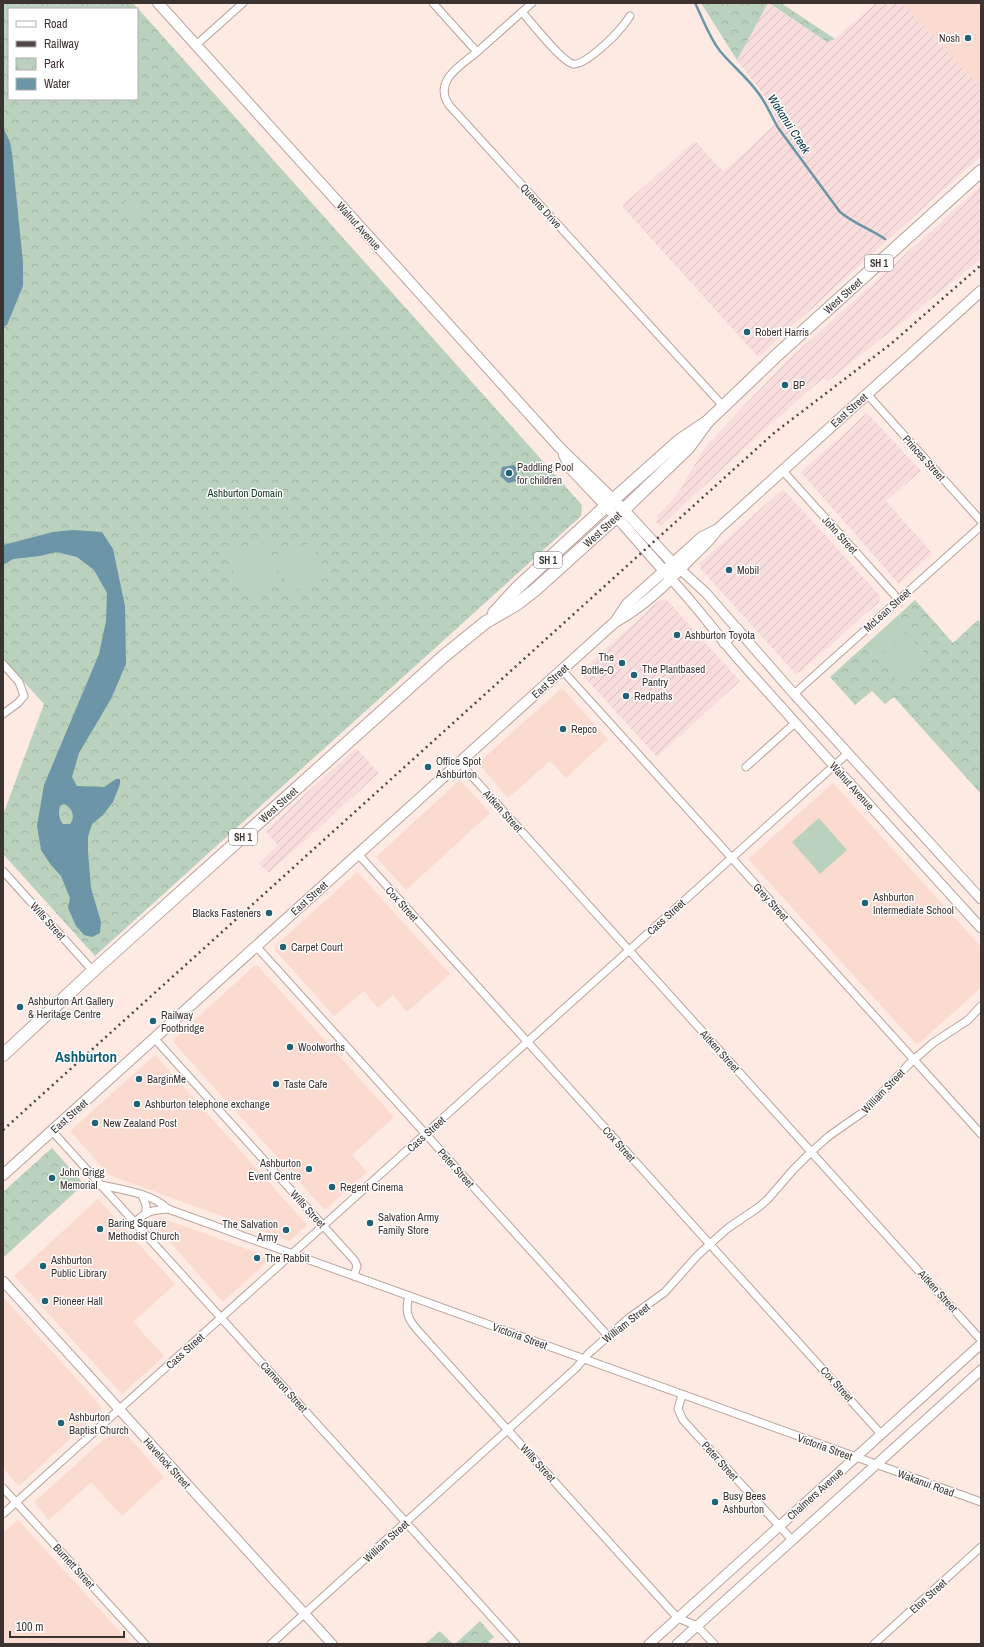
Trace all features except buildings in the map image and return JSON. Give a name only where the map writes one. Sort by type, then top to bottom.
[{"type":"highway","name":"West Street","points":[[3,1055],[94,971],[444,656],[486,622],[517,588],[609,504],[680,440],[706,422],[777,355],[981,171]]},
{"type":"highway","name":"West Street","points":[[486,622],[517,604],[535,590],[620,513],[688,448],[706,422]]},
{"type":"main road","name":"Walnut Avenue","points":[[158,3],[609,504],[620,513],[672,571]]},
{"type":"main road","name":"East Street","points":[[3,1175],[615,622],[634,612],[672,571],[708,542],[718,529],[782,470],[981,291]]},
{"type":"street","points":[[196,45],[243,3]]},
{"type":"street","points":[[433,3],[477,52]]},
{"type":"street","name":"Queens Drive","points":[[532,3],[446,81],[444,93],[449,105],[723,406]]},
{"type":"street","points":[[522,12],[559,54],[572,64],[577,64],[586,60],[621,29],[630,16]]},
{"type":"street","name":"Princes Street","points":[[867,394],[981,521]]},
{"type":"street","name":"John Street","points":[[782,470],[899,600]]},
{"type":"street","name":"McLean Street","points":[[794,694],[981,526]]},
{"type":"street","name":"Walnut Avenue","points":[[672,571],[706,594],[848,754],[981,899]]},
{"type":"street","name":"Walnut Avenue","points":[[672,571],[692,602],[724,643],[833,766],[981,928]]},
{"type":"street","points":[[724,643],[738,629]]},
{"type":"street","points":[[3,664],[19,682],[24,696],[18,703],[3,714]]},
{"type":"street","name":"Grey Street","points":[[562,670],[981,1134]]},
{"type":"street","points":[[746,768],[795,723]]},
{"type":"street","name":"Cass Street","points":[[3,1514],[848,754]]},
{"type":"street","name":"Aitken Street","points":[[460,763],[981,1340]]},
{"type":"street","name":"Cox Street","points":[[358,854],[881,1434]]},
{"type":"street","name":"Wills Street","points":[[3,871],[94,971]]},
{"type":"street","name":"Peter Street","points":[[256,946],[608,1336]]},
{"type":"street","name":"William Street","points":[[271,1644],[508,1430],[608,1336],[664,1292],[710,1244],[728,1228],[763,1203],[811,1152],[829,1136],[866,1110],[898,1074],[933,1043],[968,1020],[981,1006]]},
{"type":"street","name":"Wills Street","points":[[154,1038],[355,1261],[357,1269],[354,1276]]},
{"type":"street","name":"Cameron Street","points":[[52,1131],[516,1644]]},
{"type":"street","name":"Victoria Street","points":[[101,1185],[132,1191],[161,1202],[168,1209]]},
{"type":"street","points":[[142,1195],[146,1205],[146,1213]]},
{"type":"street","name":"Victoria Street","points":[[135,1222],[146,1213],[154,1210],[168,1209],[874,1464]]},
{"type":"street","name":"Havelock Street","points":[[3,1281],[332,1644]]},
{"type":"street","name":"Wills Street","points":[[409,1296],[407,1313],[412,1324],[682,1619]]},
{"type":"street","name":"Chalmers Avenue","points":[[649,1644],[682,1619],[779,1526],[981,1344]]},
{"type":"street","name":"Chalmers Avenue","points":[[677,1644],[874,1464],[981,1370]]},
{"type":"street","name":"Peter Street","points":[[682,1395],[678,1409],[683,1420],[792,1540]]},
{"type":"street","name":"Wakanui Road","points":[[874,1464],[981,1502]]},
{"type":"street","name":"Burnett Street","points":[[3,1488],[145,1644]]},
{"type":"street","name":"Eton Street","points":[[874,1644],[981,1547]]},
{"type":"street","points":[[682,1619],[697,1626],[714,1644]]},
{"type":"shaded area","points":[[768,3],[827,42],[835,39],[876,3],[902,3],[981,88],[981,156],[758,357],[622,206],[695,141],[723,172],[778,122],[764,95],[737,60]]},
{"type":"shaded area","points":[[902,3],[981,3],[981,88]]},
{"type":"shaded area","points":[[981,186],[981,259],[827,382],[823,378],[763,431],[661,526],[656,522],[658,518],[657,516],[676,497],[705,447],[786,362]]},
{"type":"shaded area","points":[[867,413],[921,471],[886,501],[932,553],[899,584],[801,472]]},
{"type":"shaded area","points":[[783,489],[880,596],[879,602],[800,672],[795,673],[700,568],[700,563]]},
{"type":"shaded area","points":[[666,599],[740,681],[657,757],[580,672],[660,600]]},
{"type":"shaded area","points":[[562,688],[608,739],[566,778],[550,761],[508,798],[478,763]]},
{"type":"shaded area","points":[[356,748],[379,773],[269,873],[259,863],[278,845],[265,831]]},
{"type":"shaded area","points":[[460,780],[490,813],[406,890],[376,857]]},
{"type":"shaded area","name":"Ashburton Intermediate School","points":[[833,783],[981,947],[981,988],[917,1045],[748,859]]},
{"type":"shaded area","points":[[357,872],[450,974],[407,1012],[393,995],[378,1008],[364,991],[334,1016],[275,950],[275,946]]},
{"type":"shaded area","points":[[254,966],[258,966],[394,1117],[352,1155],[367,1172],[326,1209],[324,1209],[174,1043],[174,1039]]},
{"type":"shaded area","points":[[155,1055],[307,1225],[290,1241],[109,1175],[70,1131]]},
{"type":"shaded area","points":[[98,1199],[175,1284],[133,1322],[164,1356],[122,1394],[14,1276]]},
{"type":"shaded area","points":[[159,1217],[269,1257],[269,1260],[223,1302],[153,1223]]},
{"type":"shaded area","points":[[3,1297],[100,1405],[101,1410],[19,1486],[3,1468]]},
{"type":"shaded area","points":[[119,1426],[164,1477],[122,1516],[91,1482],[49,1520],[34,1502]]},
{"type":"shaded area","points":[[18,1520],[131,1644],[53,1644],[51,1642],[49,1644],[3,1644],[3,1533]]},
{"type":"green space","name":"Ashburton Domain","points":[[3,3],[133,3],[137,8],[8,8],[8,100],[138,100],[138,9],[582,505],[581,516],[95,956],[3,854],[3,815],[44,704],[3,659]]},
{"type":"green space","points":[[701,3],[768,3],[737,60]]},
{"type":"green space","points":[[769,3],[781,3],[835,39],[827,42]]},
{"type":"green space","points":[[133,195],[150,213],[135,226],[119,208]]},
{"type":"green space","points":[[328,326],[349,340],[347,343],[326,330]]},
{"type":"green space","points":[[259,371],[284,380],[283,384],[257,375]]},
{"type":"green space","points":[[267,541],[281,583],[241,596],[227,554]]},
{"type":"green space","points":[[312,542],[326,578],[290,592],[276,556]]},
{"type":"green space","points":[[915,600],[953,643],[978,620],[981,623],[981,794],[894,697],[885,704],[872,691],[855,705],[830,677]]},
{"type":"green space","points":[[894,621],[905,633],[877,658],[867,646]]},
{"type":"green space","points":[[906,633],[918,647],[890,672],[878,659]]},
{"type":"green space","points":[[919,648],[930,660],[902,686],[891,673]]},
{"type":"green space","points":[[819,818],[847,850],[820,874],[792,842]]},
{"type":"green space","points":[[52,1148],[84,1184],[4,1257],[3,1192]]},
{"type":"green space","points":[[480,1621],[494,1637],[489,1641],[491,1644],[455,1644]]},
{"type":"green space","points":[[440,1631],[453,1644],[425,1644]]},
{"type":"water","points":[[3,127],[10,142],[12,153],[23,263],[23,286],[7,325],[3,327]]},
{"type":"water","name":"Paddling Pool for children","points":[[514,465],[518,470],[516,481],[508,483],[500,476],[502,467]]},
{"type":"water","points":[[73,530],[102,532],[113,549],[125,606],[126,664],[111,699],[79,753],[72,777],[77,786],[104,787],[116,779],[120,779],[120,784],[113,802],[103,815],[92,824],[88,837],[91,888],[101,922],[100,933],[92,937],[84,935],[76,926],[68,908],[70,898],[61,876],[51,865],[41,850],[37,826],[44,785],[99,654],[106,621],[107,593],[94,570],[77,557],[56,552],[40,556],[13,559],[3,565],[3,545],[53,532]],"holes":[[[64,804],[67,805],[72,812],[73,818],[70,824],[63,824],[60,818],[59,808]]]},
{"type":"waterway","name":"Wakanui Creek","points":[[695,3],[716,46],[759,93],[779,129],[840,212],[885,239]]},
{"type":"railway","points":[[3,1130],[774,433],[892,343],[981,265]]},
{"type":"place","name":"Nosh","points":[[968,38]]},
{"type":"place","name":"Robert Harris","points":[[747,332]]},
{"type":"place","name":"BP","points":[[785,385]]},
{"type":"place","name":"Paddling Pool for children","points":[[509,473]]},
{"type":"place","name":"Mobil","points":[[729,570]]},
{"type":"place","name":"Ashburton Toyota","points":[[677,635]]},
{"type":"place","name":"The Bottle-O","points":[[622,663]]},
{"type":"place","name":"The Plantbased Pantry","points":[[634,675]]},
{"type":"place","name":"Redpaths","points":[[626,696]]},
{"type":"place","name":"Repco","points":[[563,729]]},
{"type":"place","name":"Office Spot Ashburton","points":[[428,767]]},
{"type":"place","name":"Ashburton Intermediate School","points":[[865,903]]},
{"type":"place","name":"Blacks Fasteners","points":[[269,913]]},
{"type":"place","name":"Carpet Court","points":[[283,947]]},
{"type":"place","name":"Ashburton Art Gallery & Heritage Centre","points":[[20,1007]]},
{"type":"place","name":"Railway Footbridge","points":[[153,1021]]},
{"type":"place","name":"Woolworths","points":[[290,1047]]},
{"type":"place","name":"BarginMe","points":[[139,1079]]},
{"type":"place","name":"Taste Cafe","points":[[276,1084]]},
{"type":"place","name":"Ashburton telephone exchange","points":[[137,1104]]},
{"type":"place","name":"New Zealand Post","points":[[95,1123]]},
{"type":"place","name":"Ashburton Event Centre","points":[[309,1169]]},
{"type":"place","name":"John Grigg Memorial","points":[[52,1178]]},
{"type":"place","name":"Regent Cinema","points":[[332,1187]]},
{"type":"place","name":"Salvation Army Family Store","points":[[370,1223]]},
{"type":"place","name":"Baring Square Methodist Church","points":[[100,1229]]},
{"type":"place","name":"The Salvation Army","points":[[286,1230]]},
{"type":"place","name":"The Rabbit","points":[[257,1258]]},
{"type":"place","name":"Ashburton Public Library","points":[[43,1266]]},
{"type":"place","name":"Pioneer Hall","points":[[45,1301]]},
{"type":"place","name":"Ashburton Baptist Church","points":[[61,1423]]},
{"type":"place","name":"Busy Bees Ashburton","points":[[715,1502]]},
{"type":"district","name":"Ashburton","points":[[86,1057]]}]
